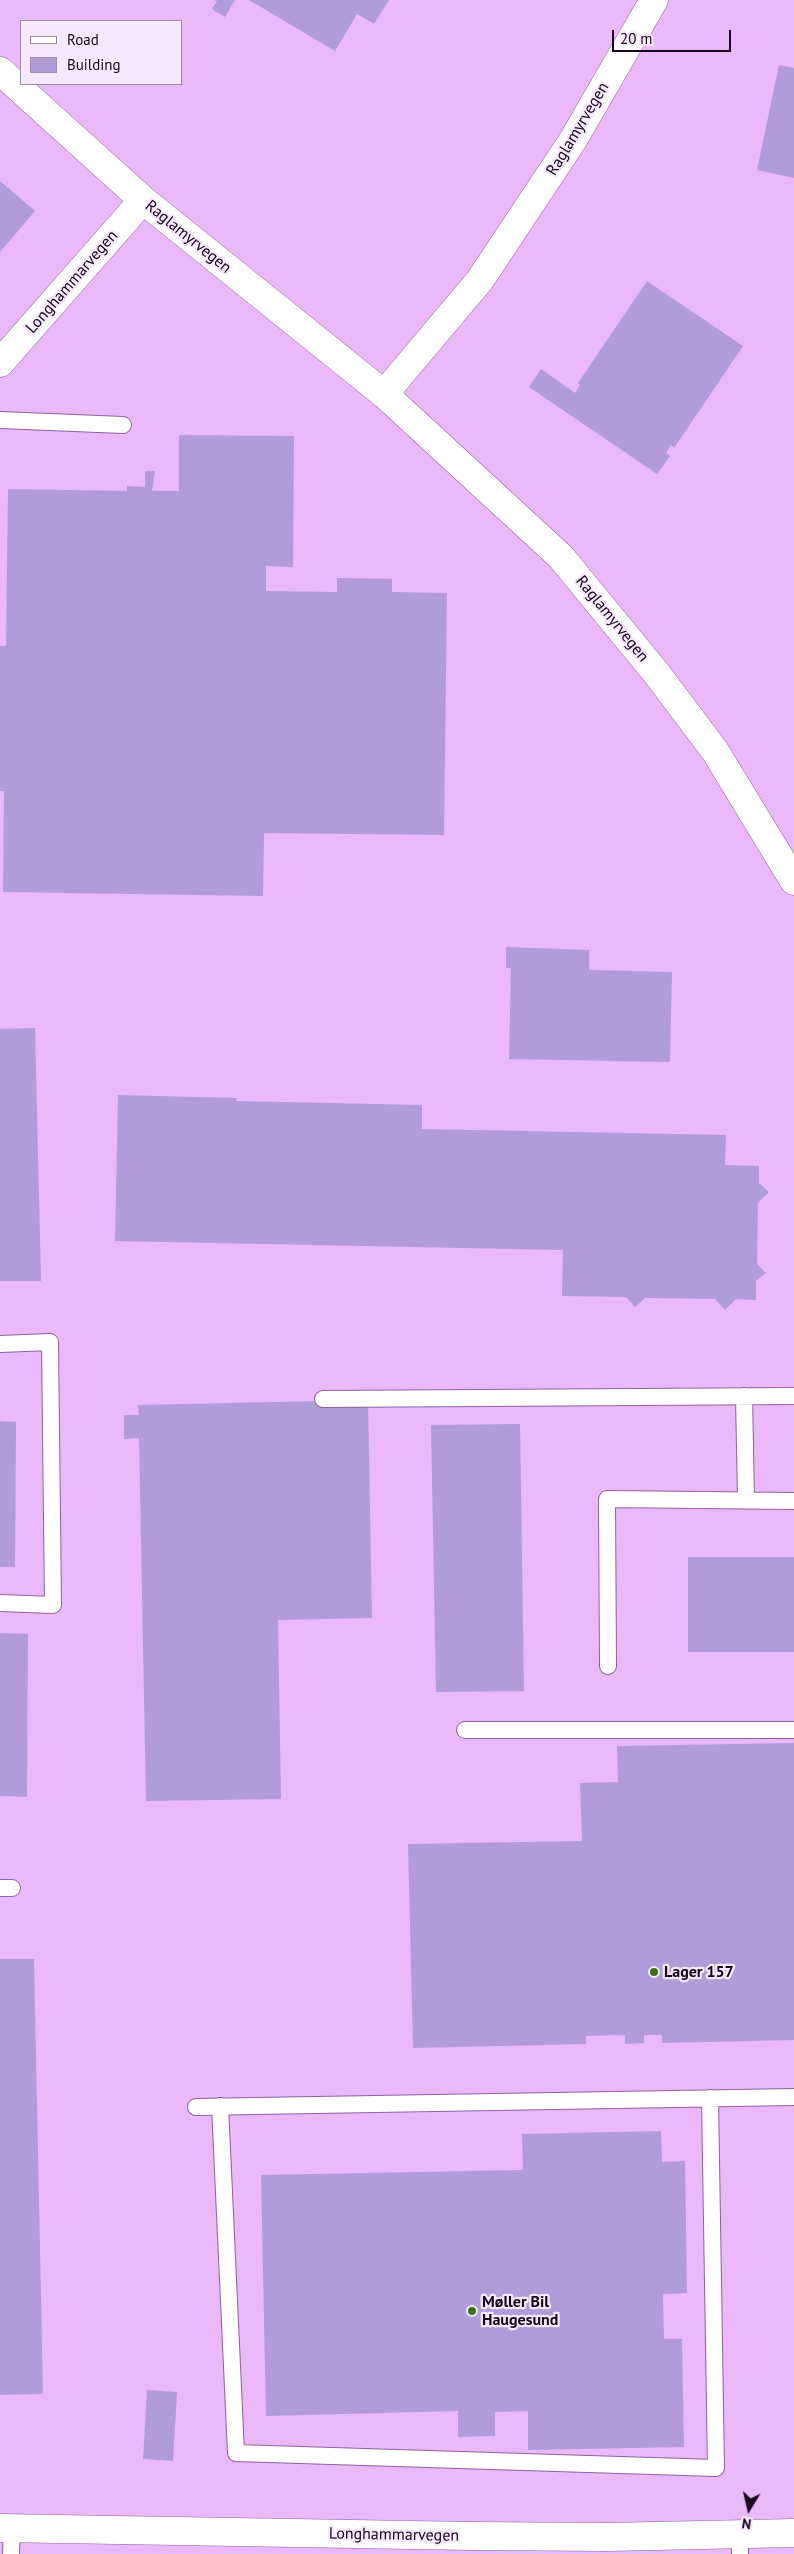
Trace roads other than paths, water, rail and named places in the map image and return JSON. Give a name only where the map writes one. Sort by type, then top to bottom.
[{"type":"street","name":"Raglamyrvegen","points":[[384,394],[480,280],[573,140],[654,0]]},
{"type":"street","name":"Raglamyrvegen","points":[[0,72],[143,200],[384,394],[561,558],[657,674],[716,751],[794,881]]},
{"type":"street","name":"Longhammarvegen","points":[[0,363],[143,200]]},
{"type":"street","name":"Longhammarvegen","points":[[6,2527],[608,2537],[740,2543],[792,2532]]},
{"type":"lane","points":[[0,420],[124,425]]},
{"type":"lane","points":[[0,1344],[50,1342],[53,1605],[0,1603]]},
{"type":"lane","points":[[744,1396],[746,1500]]},
{"type":"lane","points":[[322,1399],[794,1396]]},
{"type":"lane","points":[[608,1666],[607,1499],[794,1501]]},
{"type":"lane","points":[[464,1730],[794,1730]]},
{"type":"lane","points":[[196,2107],[794,2097]]},
{"type":"lane","points":[[220,2106],[236,2453],[716,2468],[710,2098]]},
{"type":"lane","points":[[6,2527],[11,2554]]},
{"type":"place","name":"Lager 157","points":[[654,1972]]},
{"type":"place","name":"Møller Bil Haugesund","points":[[472,2311]]}]
